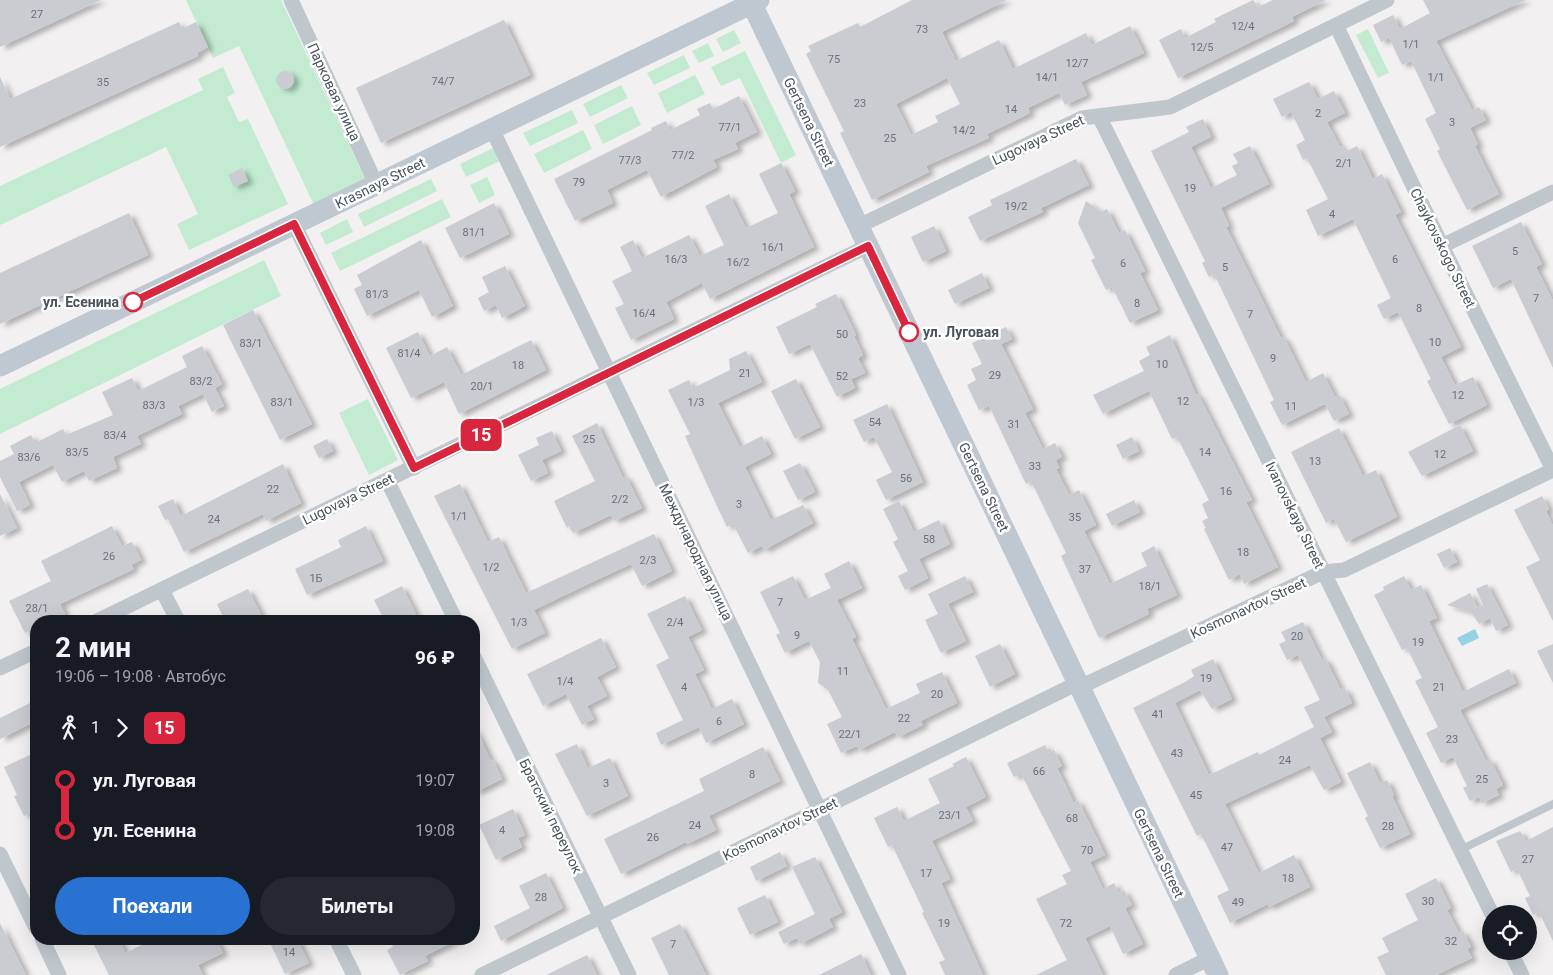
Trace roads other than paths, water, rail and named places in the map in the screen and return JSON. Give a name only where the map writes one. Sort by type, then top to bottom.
[{"type":"street","name":"Парковая улица","points":[[291,0],[376,184]]},
{"type":"street","name":"Lugovaya Street","points":[[858,226],[1082,118],[1170,107],[1386,0]]},
{"type":"street","name":"Krasnaya Street","points":[[0,366],[754,1]]},
{"type":"street","name":"Gertsena Street","points":[[754,1],[858,226],[1214,967]]},
{"type":"street","name":"Chaykovskogo Street","points":[[1336,25],[1442,246],[1553,470]]},
{"type":"street","name":"Ivanovskaya Street","points":[[1099,116],[1488,905]]},
{"type":"street","name":"Международная улица","points":[[492,129],[899,975]]},
{"type":"street","points":[[1442,246],[1553,192]]},
{"type":"street","points":[[294,224],[414,468]]},
{"type":"street","name":"Lugovaya Street","points":[[110,615],[868,246]]},
{"type":"street","name":"Kosmonavtov Street","points":[[482,975],[1079,685],[1323,572],[1344,570],[1553,470]]},
{"type":"street","points":[[387,480],[453,615]]},
{"type":"street","points":[[162,590],[175,615]]},
{"type":"street","points":[[0,668],[30,654]]},
{"type":"street","name":"Братский переулок","points":[[480,670],[629,975]]},
{"type":"street","points":[[0,854],[30,916]]},
{"type":"street","points":[[45,945],[59,975]]},
{"type":"street","points":[[339,945],[354,975]]},
{"type":"street","points":[[1514,960],[1522,975]]},
{"type":"street","points":[[1176,975],[1214,967]]},
{"type":"lane","points":[[1460,850],[1553,804]]},
{"type":"water","points":[[1475,629],[1479,638],[1462,646],[1457,638]]},
{"type":"place","name":"ул. Есенина","points":[[133,302]]},
{"type":"place","name":"ул. Луговая","points":[[909,332]]}]
